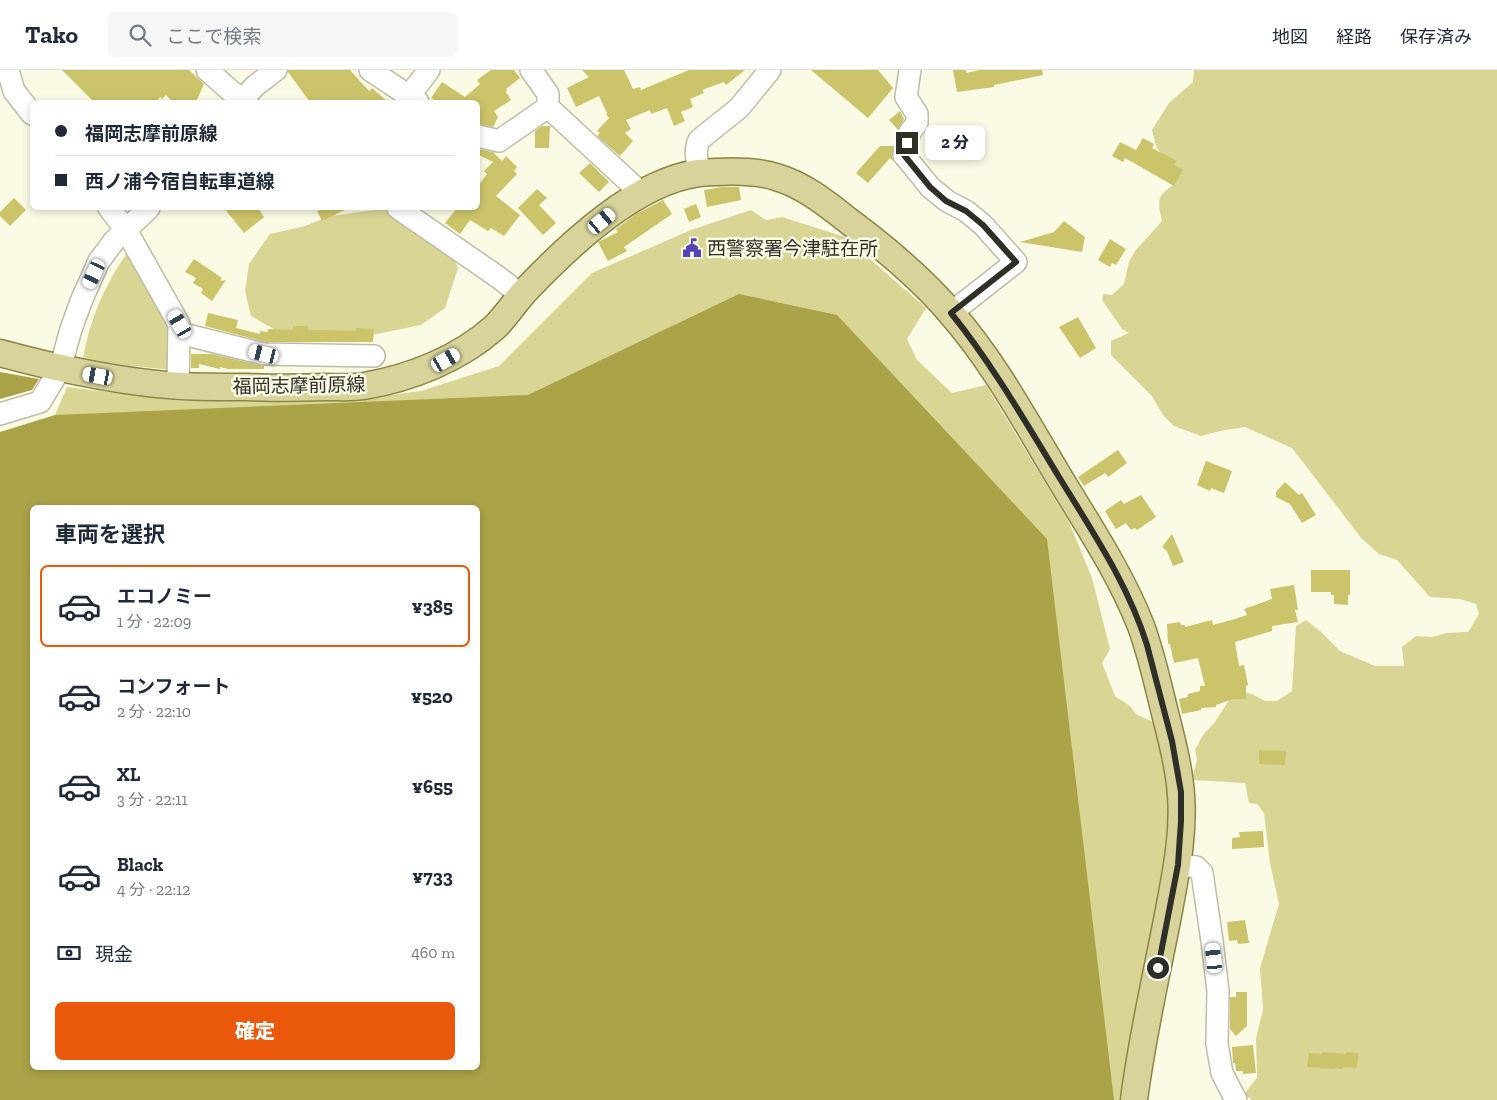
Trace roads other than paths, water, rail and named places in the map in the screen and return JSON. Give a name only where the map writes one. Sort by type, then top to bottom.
[{"type":"main road","name":"福岡志摩前原線","points":[[0,353],[60,369],[117,379],[178,386],[279,388],[360,386],[398,378],[429,367],[464,349],[497,325],[521,295],[552,264],[614,211],[641,193],[668,181],[700,173],[731,172],[773,175],[798,185],[820,199],[872,239],[920,280],[951,313],[987,361],[1122,582],[1142,629],[1172,741],[1181,792],[1181,821],[1178,865],[1141,1050],[1134,1100]]},
{"type":"street","points":[[8,70],[14,91],[30,111]]},
{"type":"street","points":[[208,70],[244,100]]},
{"type":"street","points":[[246,100],[255,86],[276,70]]},
{"type":"street","points":[[370,70],[413,99],[429,70]]},
{"type":"street","points":[[531,70],[548,94],[548,107],[641,193]]},
{"type":"street","points":[[700,173],[696,158],[696,147],[699,140],[739,108],[770,70]]},
{"type":"street","points":[[910,70],[906,97],[917,114],[917,123],[910,132],[904,155],[930,187],[946,201],[966,211],[983,225],[1016,262],[951,313]]},
{"type":"street","points":[[480,136],[500,141],[548,107]]},
{"type":"street","points":[[111,210],[126,230],[180,324],[178,386]]},
{"type":"street","points":[[0,414],[40,402],[60,369],[73,321],[100,261],[114,241],[147,210]]},
{"type":"street","points":[[401,210],[521,295]]},
{"type":"street","points":[[179,333],[264,354],[374,356]]},
{"type":"street","points":[[1178,865],[1196,867],[1202,873],[1218,991],[1217,1044],[1222,1073],[1236,1100]]},
{"type":"place","name":"西警察署今津駐在所","points":[[692,248]]}]
